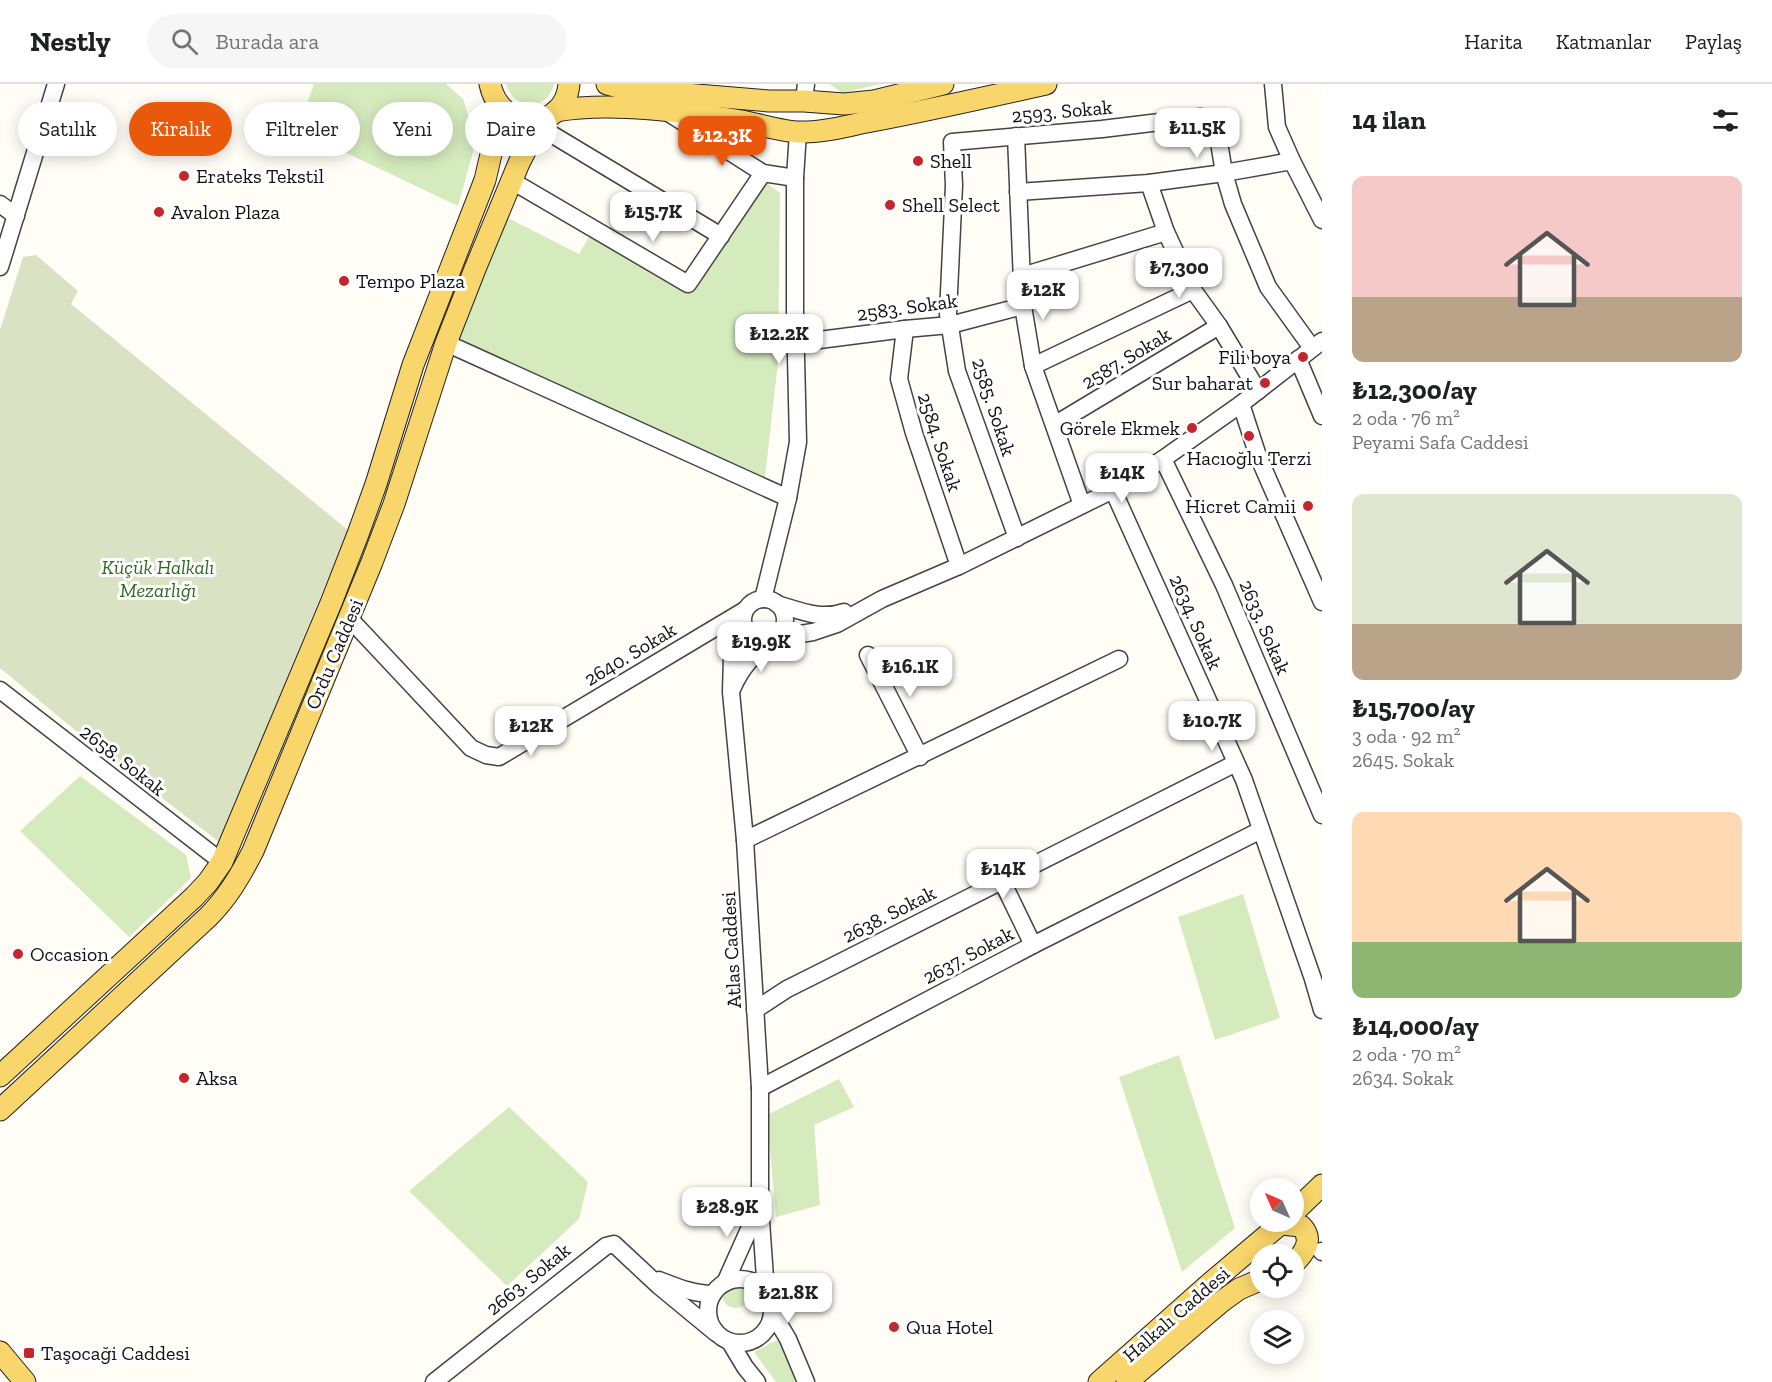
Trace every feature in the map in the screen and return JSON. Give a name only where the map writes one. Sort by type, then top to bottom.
[{"type":"main road","name":"Ordu Caddesi","points":[[557,108],[564,102],[569,91],[569,84]]},
{"type":"main road","points":[[607,84],[636,90],[769,101],[801,95],[844,105],[874,101],[943,84]]},
{"type":"main road","points":[[557,114],[569,109],[613,108],[666,111],[741,121],[797,132],[894,117],[1046,84]]},
{"type":"main road","name":"Ordu Caddesi","points":[[0,1076],[194,897],[222,862],[331,603],[376,484],[412,365],[485,180],[492,150],[489,92]]},
{"type":"main road","points":[[797,132],[786,122],[786,112],[789,105],[801,95]]},
{"type":"main road","name":"Ordu Caddesi","points":[[0,1110],[208,917],[233,888],[253,851],[372,562],[394,504],[446,343],[512,181],[525,156]]},
{"type":"main road","name":"Halkalı Caddesi","points":[[1304,1202],[1322,1185]]},
{"type":"main road","points":[[1304,1230],[1307,1246],[1304,1251]]},
{"type":"main road","name":"Halkalı Caddesi","points":[[1099,1382],[1271,1232]]},
{"type":"main road","points":[[1304,1259],[1322,1251]]},
{"type":"main road","name":"Halkalı Caddesi","points":[[1127,1382],[1221,1302],[1250,1284]]},
{"type":"main road","points":[[0,1352],[25,1382]]},
{"type":"street","points":[[0,267],[56,84]]},
{"type":"street","points":[[1273,84],[1277,127],[1322,220]]},
{"type":"street","points":[[666,111],[763,173],[795,178]]},
{"type":"street","name":"2593. Sokak","points":[[952,142],[1102,129],[1201,117],[1217,130],[1224,173],[1233,204],[1268,287],[1317,345]]},
{"type":"street","points":[[557,125],[721,236]]},
{"type":"street","points":[[770,601],[798,442],[795,178],[797,132]]},
{"type":"street","points":[[1016,136],[1023,306],[1033,366],[1082,505]]},
{"type":"street","name":"2585. Sokak","points":[[952,142],[954,185],[948,314],[957,371],[1017,538]]},
{"type":"street","points":[[1018,192],[1149,183],[1292,161]]},
{"type":"street","points":[[512,181],[688,284],[763,173]]},
{"type":"street","points":[[1149,183],[1166,232],[1193,290],[1220,326],[1258,391]]},
{"type":"street","points":[[0,204],[16,216]]},
{"type":"street","points":[[1022,276],[1166,232]]},
{"type":"street","points":[[1033,366],[1193,290]]},
{"type":"street","name":"2583. Sokak","points":[[796,343],[950,325],[1023,306]]},
{"type":"street","name":"2587. Sokak","points":[[1054,425],[1220,326]]},
{"type":"street","name":"2584. Sokak","points":[[904,329],[899,379],[914,433],[959,566]]},
{"type":"street","points":[[446,343],[788,498]]},
{"type":"street","points":[[882,599],[837,624],[813,632],[775,637],[765,641],[752,637],[744,618],[753,602],[770,601],[818,616],[832,616],[882,599],[959,566],[1113,490],[1163,459],[1241,404],[1317,345]]},
{"type":"street","points":[[1298,359],[1322,416]]},
{"type":"street","points":[[1241,404],[1258,456],[1322,602]]},
{"type":"street","name":"2633. Sokak","points":[[1163,459],[1224,585],[1322,815]]},
{"type":"street","name":"2634. Sokak","points":[[1113,490],[1236,763],[1322,1010]]},
{"type":"street","points":[[731,692],[739,672],[748,661],[782,630],[784,616],[770,601]]},
{"type":"street","name":"2640. Sokak","points":[[349,618],[471,748],[486,755],[499,757],[744,618]]},
{"type":"street","name":"Atlas Caddesi","points":[[744,618],[735,640],[732,656],[731,692],[746,840],[760,1088],[760,1206],[766,1292]]},
{"type":"street","points":[[868,655],[920,757]]},
{"type":"street","points":[[746,840],[1119,659]]},
{"type":"street","name":"2658. Sokak","points":[[0,690],[222,862]]},
{"type":"street","name":"2638. Sokak","points":[[755,1010],[787,989],[1236,763]]},
{"type":"street","name":"2637. Sokak","points":[[760,1088],[1261,830]]},
{"type":"street","points":[[1002,881],[1034,945]]},
{"type":"street","name":"Atlas Caddesi","points":[[719,1289],[760,1206]]},
{"type":"street","name":"2663. Sokak","points":[[434,1382],[606,1246],[614,1245],[659,1286],[723,1337]]},
{"type":"street","points":[[650,1276],[702,1294],[742,1279],[759,1286],[766,1292],[771,1301],[772,1312],[771,1322],[766,1331],[759,1338],[740,1344],[723,1337]]},
{"type":"street","points":[[719,1289],[709,1303],[708,1314],[711,1324],[757,1382]]},
{"type":"street","points":[[772,1312],[788,1339],[806,1382]]},
{"type":"green space","points":[[314,84],[446,84],[463,99],[465,156],[472,156],[458,206],[353,156],[360,156],[360,102],[308,102]]},
{"type":"green space","points":[[506,84],[554,84],[545,100],[540,102],[521,102],[510,93]]},
{"type":"green space","points":[[830,84],[880,84],[842,93]]},
{"type":"green space","points":[[765,182],[780,193],[778,362],[765,477],[458,341],[508,218],[579,254],[591,233],[691,289]]},
{"type":"green space","name":"Küçük Halkalı Mezarlığı","points":[[36,255],[78,291],[71,304],[348,530],[219,842],[87,740],[0,668],[0,330],[23,257]]},
{"type":"green space","points":[[80,776],[186,855],[191,878],[129,937],[20,831]]},
{"type":"green space","points":[[1243,894],[1280,1018],[1215,1040],[1178,917]]},
{"type":"green space","points":[[1179,1055],[1235,1228],[1182,1272],[1119,1077]]},
{"type":"green space","points":[[839,1079],[854,1107],[814,1125],[820,1205],[776,1217],[767,1115]]},
{"type":"green space","points":[[509,1107],[588,1182],[579,1219],[507,1286],[409,1191]]},
{"type":"green space","points":[[736,1280],[746,1284],[750,1294],[746,1304],[736,1308],[726,1304],[722,1294],[726,1284]]},
{"type":"green space","points":[[781,1338],[798,1382],[776,1382],[754,1352]]},
{"type":"place","name":"Shell","points":[[918,161]]},
{"type":"place","name":"Erateks Tekstil","points":[[184,176]]},
{"type":"place","name":"Shell Select","points":[[890,205]]},
{"type":"place","name":"Avalon Plaza","points":[[159,212]]},
{"type":"place","name":"Tempo Plaza","points":[[344,281]]},
{"type":"place","name":"Fili boya","points":[[1303,357]]},
{"type":"place","name":"Sur baharat","points":[[1265,383]]},
{"type":"place","name":"Görele Ekmek","points":[[1192,428]]},
{"type":"place","name":"Hacıoğlu Terzi","points":[[1249,436]]},
{"type":"place","name":"Hicret Camii","points":[[1308,506]]},
{"type":"place","name":"Occasion","points":[[18,954]]},
{"type":"place","name":"Aksa","points":[[184,1078]]},
{"type":"place","name":"Qua Hotel","points":[[894,1327]]},
{"type":"place","name":"Taşocaği Caddesi","points":[[29,1353]]}]
